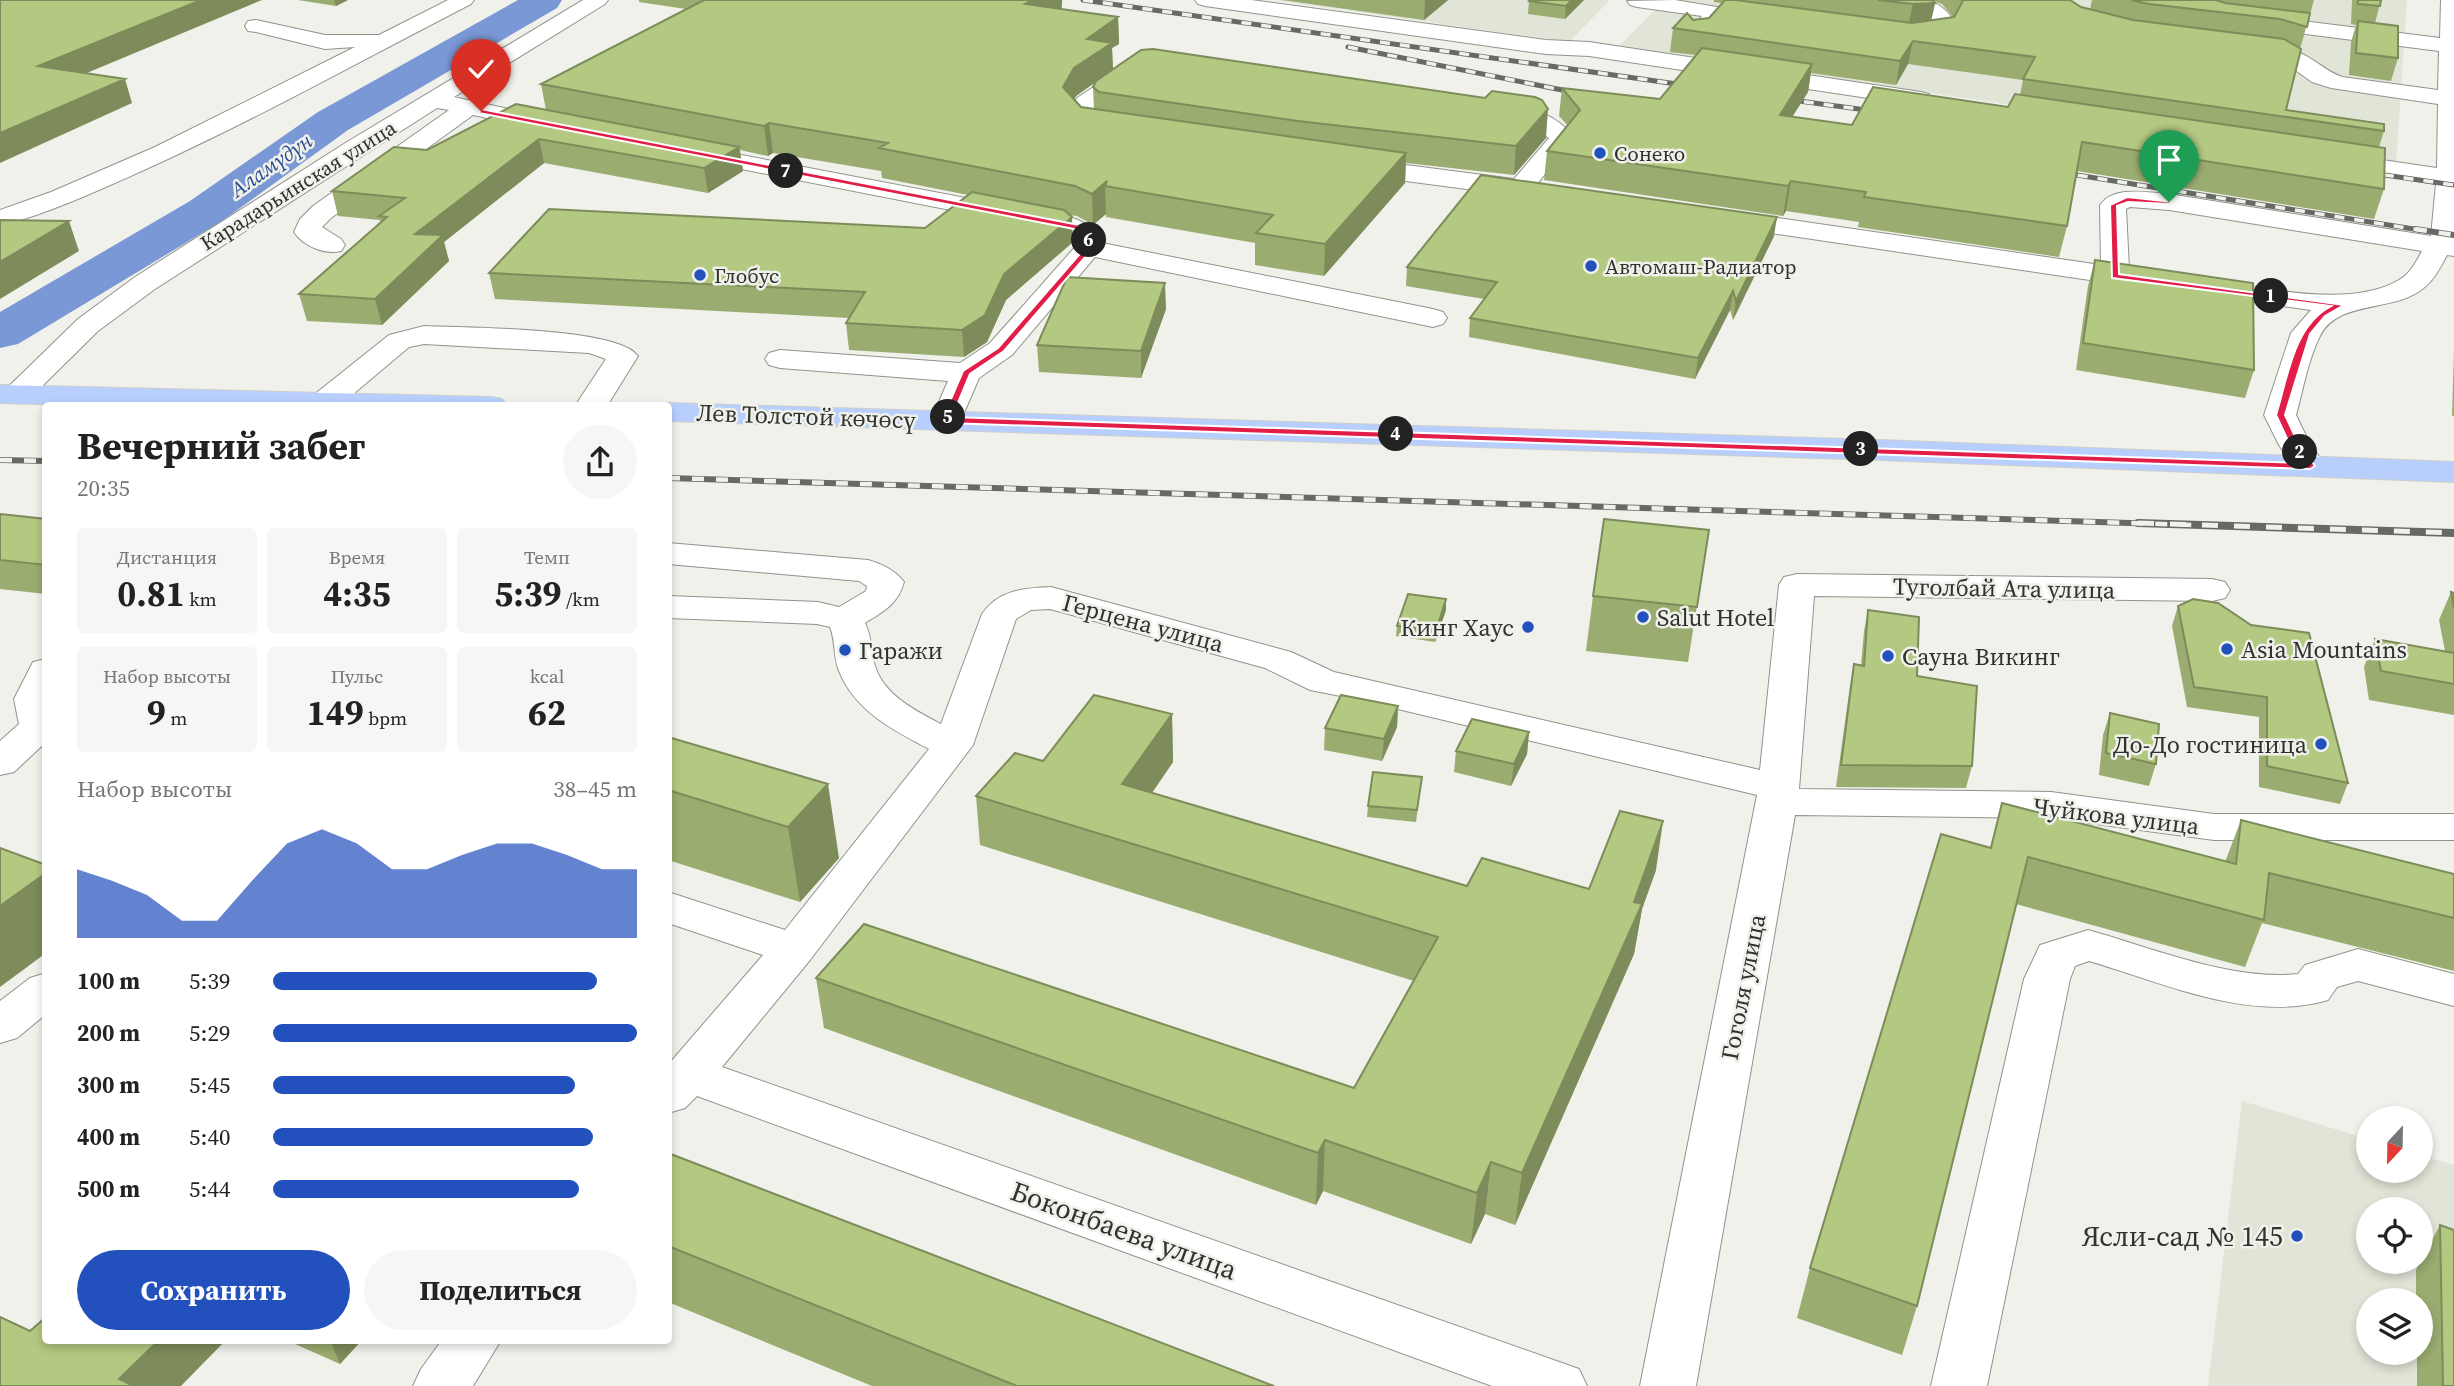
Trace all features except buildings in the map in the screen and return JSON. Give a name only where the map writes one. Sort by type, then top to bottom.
[{"type":"main road","points":[[8,394],[359,402]]},
{"type":"main road","name":"Лев Толстой көчөсү","points":[[672,412],[2454,472]]},
{"type":"street","points":[[0,218],[189,142],[247,114],[381,40],[464,0]]},
{"type":"street","name":"Карадарьинская улица","points":[[8,394],[88,326],[145,283],[433,100],[598,0]]},
{"type":"street","points":[[1205,0],[1289,5],[1546,47],[1590,49],[1944,102]]},
{"type":"street","points":[[1880,34],[1908,37],[1941,33],[1945,23],[1937,13],[1917,0]]},
{"type":"street","points":[[2189,0],[2195,10],[2219,17],[2452,46]]},
{"type":"street","points":[[2448,247],[2446,234],[2451,184],[2451,0]]},
{"type":"street","points":[[1590,49],[1638,1],[1743,16]]},
{"type":"street","points":[[1698,36],[1716,12]]},
{"type":"street","points":[[256,26],[325,42],[381,40]]},
{"type":"street","points":[[2226,45],[2287,55],[2320,77],[2339,83],[2450,99]]},
{"type":"street","points":[[1133,135],[1092,129],[1079,117],[1085,103],[1135,69],[1162,66]]},
{"type":"street","points":[[433,100],[576,130]]},
{"type":"street","points":[[1470,107],[1539,117],[1549,122],[1562,138],[1521,187]]},
{"type":"street","points":[[331,245],[306,232],[309,225],[322,212],[468,108]]},
{"type":"street","points":[[671,148],[1076,227],[1090,240],[1089,248],[1001,349],[966,373],[947,420]]},
{"type":"street","points":[[2313,157],[2451,184]]},
{"type":"street","points":[[1324,163],[1548,192]]},
{"type":"street","points":[[2115,276],[2113,205],[2127,199],[2169,202],[2448,247]]},
{"type":"street","points":[[1700,214],[2115,276],[2340,305],[2382,297],[2409,286],[2448,247]]},
{"type":"street","points":[[1089,248],[1433,318]]},
{"type":"street","points":[[2310,466],[2295,445],[2280,415],[2306,333],[2322,315],[2340,305]]},
{"type":"street","points":[[326,401],[399,341],[424,335],[589,344],[610,349],[623,356],[594,402]]},
{"type":"street","points":[[780,359],[966,373]]},
{"type":"street","points":[[672,554],[868,571],[886,582],[882,596],[845,620]]},
{"type":"street","name":"Туголбай Ата улица","points":[[1797,584],[2212,590]]},
{"type":"street","name":"Гоголя улица","points":[[1668,1386],[1778,795],[1797,584]]},
{"type":"street","name":"Герцена улица","points":[[679,1084],[794,949],[953,745],[1000,614],[1023,599],[1051,598],[1278,660],[1324,682],[1356,687],[1778,795]]},
{"type":"street","points":[[672,607],[818,613],[845,620],[854,636],[858,672],[881,706],[953,745]]},
{"type":"street","points":[[0,763],[42,722],[33,699],[42,679]]},
{"type":"street","name":"Чуйкова улица","points":[[1778,795],[2051,805],[2214,827],[2454,827]]},
{"type":"street","points":[[672,908],[794,949]]},
{"type":"street","points":[[1959,1386],[2047,979],[2056,956],[2088,945],[2221,984],[2274,993],[2312,989],[2321,976],[2358,965],[2454,990]]},
{"type":"street","points":[[0,1026],[42,992]]},
{"type":"street","name":"Боконбаева улица","points":[[679,1084],[1559,1386]]},
{"type":"street","points":[[441,1386],[471,1344]]},
{"type":"shaded area","points":[[1274,0],[1610,0],[1569,42]]},
{"type":"shaded area","points":[[1665,0],[2407,0],[2396,163],[1619,46]]},
{"type":"shaded area","name":"Ясли-сад № 145","points":[[2242,1101],[2356,1135],[2356,1183],[2433,1183],[2433,1159],[2454,1165],[2454,1386],[2208,1386]]},
{"type":"waterway","name":"Аламүдүн","points":[[0,333],[206,211],[333,121],[544,0]]},
{"type":"railway","points":[[1083,0],[1691,86]]},
{"type":"railway","points":[[1348,47],[1582,94]]},
{"type":"railway","points":[[1784,99],[1881,112]]},
{"type":"railway","points":[[2058,172],[2426,231]]},
{"type":"railway","points":[[2364,172],[2454,185]]},
{"type":"railway","points":[[2415,229],[2454,235]]},
{"type":"railway","points":[[0,460],[42,461]]},
{"type":"railway","points":[[672,478],[2195,525]]},
{"type":"railway","points":[[2138,523],[2454,533]]},
{"type":"place","name":"Сонеко","points":[[1600,153]]},
{"type":"place","name":"Автомаш-Радиатор","points":[[1591,266]]},
{"type":"place","name":"Глобус","points":[[700,275]]},
{"type":"place","name":"Salut Hotel","points":[[1643,617]]},
{"type":"place","name":"Кинг Хаус","points":[[1528,627]]},
{"type":"place","name":"Asia Mountains","points":[[2227,649]]},
{"type":"place","name":"Гаражи","points":[[845,650]]},
{"type":"place","name":"Сауна Викинг","points":[[1888,656]]},
{"type":"place","name":"До-До гостиница","points":[[2321,744]]},
{"type":"place","name":"Ясли-сад № 145","points":[[2297,1236]]},
{"type":"route","points":[[481,111],[1076,227],[1090,240],[1089,248],[1001,349],[966,373],[947,420],[2310,466],[2295,445],[2280,415],[2306,333],[2322,315],[2340,305],[2115,276],[2113,205],[2127,199],[2169,202]]}]
